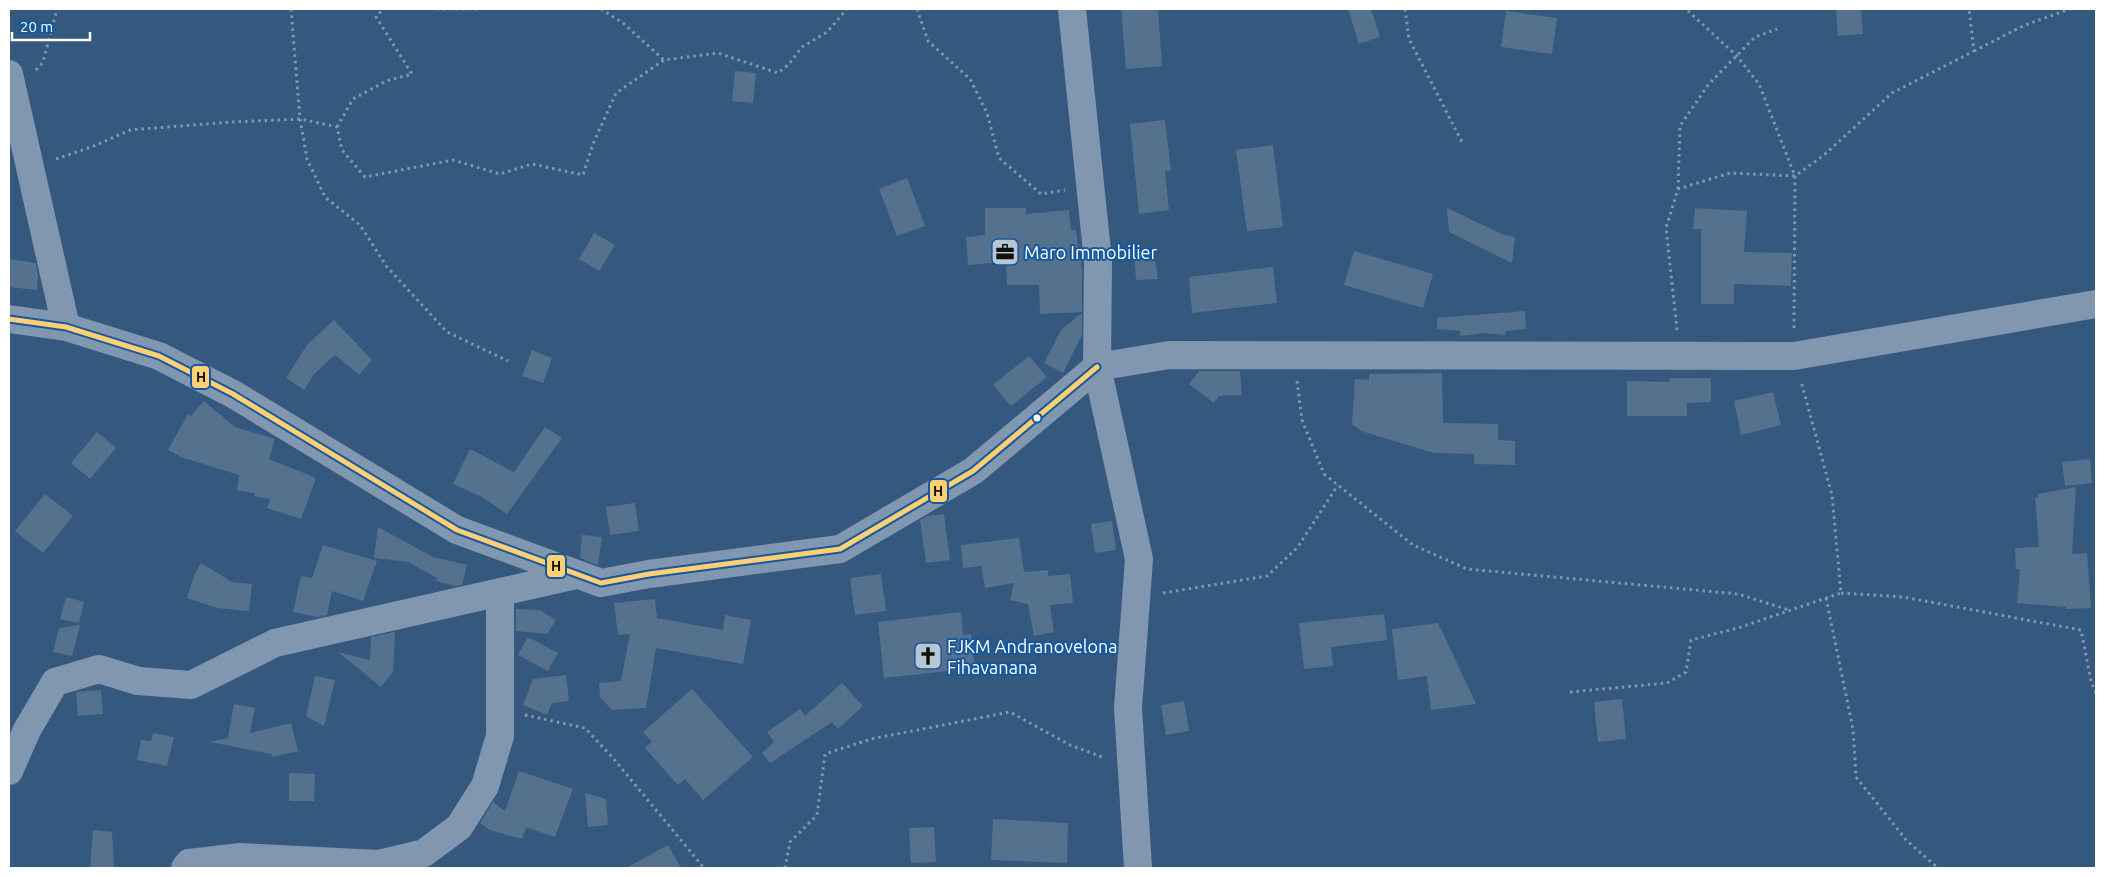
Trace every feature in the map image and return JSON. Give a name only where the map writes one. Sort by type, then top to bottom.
[{"type":"street","points":[[1072,9],[1098,261],[1097,367],[1139,559],[1128,708],[1138,868]]},
{"type":"street","points":[[11,86],[66,327]]},
{"type":"street","points":[[9,319],[66,327],[159,356],[233,394],[457,530],[601,583],[649,574],[840,549],[973,471],[1097,367],[1169,355],[1794,356],[2096,304]]},
{"type":"street","points":[[9,771],[27,730],[55,682],[99,669],[138,681],[191,685],[276,643],[576,575]]},
{"type":"street","points":[[184,868],[189,863],[241,857],[378,864],[424,861],[459,827],[484,786],[500,736],[500,592]]},
{"type":"path","points":[[11,86],[43,62],[57,9]]},
{"type":"path","points":[[291,9],[300,119],[307,159],[324,197],[360,225],[387,267],[446,332],[508,361]]},
{"type":"path","points":[[383,9],[376,17],[412,74],[386,81],[353,99],[336,128],[342,150],[365,177],[453,160],[500,174],[532,164],[583,176],[593,144],[616,93],[664,60],[718,52],[778,73],[789,64],[802,47],[827,32],[847,9]]},
{"type":"path","points":[[436,9],[480,9]]},
{"type":"path","points":[[601,9],[624,23],[664,60]]},
{"type":"path","points":[[917,9],[928,40],[970,79],[987,113],[999,158],[1041,194],[1090,186]]},
{"type":"path","points":[[1404,9],[1409,39],[1463,144]]},
{"type":"path","points":[[1678,189],[1730,173],[1795,176],[1759,84],[1737,56],[1686,9]]},
{"type":"path","points":[[1974,50],[2025,25],[2070,9]]},
{"type":"path","points":[[1680,356],[1666,228],[1678,189],[1680,126],[1708,85],[1755,37],[1777,29]]},
{"type":"path","points":[[31,172],[46,162],[94,146],[130,130],[300,119],[336,128]]},
{"type":"path","points":[[1294,356],[1302,420],[1324,474],[1413,545],[1467,569],[1738,594],[1790,610]]},
{"type":"path","points":[[1136,598],[1267,576],[1297,548],[1338,485]]},
{"type":"path","points":[[1841,593],[1903,597],[2081,630],[2091,681],[2096,693]]},
{"type":"path","points":[[1826,598],[1852,729],[1856,777],[1907,841],[1938,868]]},
{"type":"path","points":[[1570,692],[1667,683],[1686,672],[1691,640]]},
{"type":"path","points":[[500,709],[585,728],[613,758],[704,868]]},
{"type":"path","points":[[785,868],[790,842],[817,815],[825,754],[871,739],[1010,712],[1070,744],[1132,768]]},
{"type":"building","points":[[1121,9],[1158,9],[1162,66],[1126,69]]},
{"type":"building","points":[[1348,9],[1371,9],[1380,37],[1359,44]]},
{"type":"building","points":[[1836,9],[1861,9],[1863,34],[1838,36]]},
{"type":"building","points":[[1506,11],[1557,18],[1552,54],[1501,47]]},
{"type":"building","points":[[735,71],[756,73],[753,103],[732,101]]},
{"type":"building","points":[[1165,120],[1171,170],[1165,171],[1169,210],[1139,214],[1130,124]]},
{"type":"building","points":[[1273,145],[1283,227],[1247,231],[1236,150]]},
{"type":"building","points":[[907,178],[925,226],[897,236],[879,189]]},
{"type":"building","points":[[985,208],[1026,208],[1026,214],[1069,210],[1071,230],[1076,230],[1082,269],[1082,312],[1040,314],[1039,285],[1007,285],[1006,262],[968,265],[966,237],[985,235]]},
{"type":"building","points":[[1447,208],[1504,235],[1515,237],[1512,263],[1449,232]]},
{"type":"building","points":[[1695,208],[1747,211],[1744,252],[1792,253],[1791,286],[1734,284],[1734,304],[1701,304],[1701,229],[1693,229]]},
{"type":"building","points":[[594,233],[615,245],[599,271],[579,259]]},
{"type":"building","points":[[1354,251],[1433,274],[1423,308],[1344,285]]},
{"type":"building","points":[[1154,253],[1158,279],[1136,280],[1134,255]]},
{"type":"building","points":[[9,259],[36,263],[38,276],[37,290],[9,287]]},
{"type":"building","points":[[1273,267],[1277,303],[1192,313],[1189,277]]},
{"type":"building","points":[[1525,311],[1526,329],[1506,331],[1505,335],[1485,333],[1460,336],[1460,331],[1437,329],[1437,318]]},
{"type":"building","points":[[1082,313],[1082,335],[1063,373],[1044,363],[1061,330]]},
{"type":"building","points":[[334,320],[372,360],[359,375],[335,355],[314,374],[304,390],[286,378],[307,345]]},
{"type":"building","points":[[532,350],[552,358],[543,383],[522,376]]},
{"type":"building","points":[[1029,356],[1047,377],[1011,406],[993,385]]},
{"type":"building","points":[[1199,371],[1240,371],[1242,395],[1219,396],[1214,403],[1189,384]]},
{"type":"building","points":[[1442,373],[1443,423],[1498,424],[1498,440],[1515,441],[1515,465],[1474,464],[1474,454],[1434,453],[1361,431],[1352,424],[1355,379],[1369,380],[1369,374]]},
{"type":"building","points":[[1670,378],[1711,378],[1711,402],[1687,403],[1687,416],[1627,416],[1627,381],[1670,382]]},
{"type":"building","points":[[1773,392],[1781,425],[1741,435],[1734,401]]},
{"type":"building","points":[[204,401],[235,427],[275,439],[269,459],[316,478],[301,519],[267,508],[270,499],[254,496],[255,493],[237,490],[239,475],[181,457],[168,450],[188,414],[191,416]]},
{"type":"building","points":[[545,427],[562,438],[507,514],[482,497],[453,484],[470,449],[514,472]]},
{"type":"building","points":[[97,432],[116,448],[90,479],[71,463]]},
{"type":"building","points":[[2090,459],[2092,483],[2065,486],[2062,462]]},
{"type":"building","points":[[2076,487],[2072,554],[2087,553],[2091,608],[2066,609],[2066,607],[2017,603],[2020,569],[2016,569],[2015,548],[2039,547],[2035,498],[2038,498],[2038,494]]},
{"type":"building","points":[[45,494],[73,516],[43,553],[15,531]]},
{"type":"building","points":[[635,503],[639,531],[610,535],[606,507]]},
{"type":"building","points":[[944,514],[950,560],[926,563],[920,520],[927,516]]},
{"type":"building","points":[[1112,521],[1116,550],[1095,553],[1091,524]]},
{"type":"building","points":[[378,527],[433,557],[467,565],[462,585],[455,586],[436,581],[437,578],[408,562],[374,558]]},
{"type":"building","points":[[582,535],[602,537],[598,565],[580,558]]},
{"type":"building","points":[[1019,538],[1024,572],[1048,570],[1048,576],[1070,574],[1073,603],[1050,605],[1054,632],[1034,636],[1028,604],[1010,600],[1014,583],[985,588],[981,566],[963,568],[961,545]]},
{"type":"building","points":[[323,545],[377,561],[363,601],[332,591],[327,615],[317,617],[293,612],[301,576],[312,578]]},
{"type":"building","points":[[201,563],[232,582],[252,584],[249,611],[217,608],[187,598],[195,573]]},
{"type":"building","points":[[881,574],[886,611],[855,615],[850,578]]},
{"type":"building","points":[[66,597],[84,602],[79,623],[60,619]]},
{"type":"building","points":[[655,599],[657,618],[723,630],[725,615],[751,620],[743,664],[656,648],[646,708],[612,710],[600,697],[599,683],[621,681],[630,634],[618,635],[614,603]]},
{"type":"building","points":[[516,609],[540,610],[556,620],[547,634],[516,631]]},
{"type":"building","name":"FJKM Andranovelona Fihavanana","points":[[961,612],[963,635],[971,634],[975,668],[884,678],[878,622]]},
{"type":"building","points":[[1384,614],[1387,640],[1331,647],[1333,666],[1304,669],[1299,623]]},
{"type":"building","points":[[1438,623],[1476,704],[1431,710],[1427,676],[1398,680],[1392,629]]},
{"type":"building","points":[[80,625],[72,656],[53,652],[59,628]]},
{"type":"building","points":[[395,632],[393,672],[381,687],[338,652],[370,660],[371,637]]},
{"type":"building","points":[[528,637],[558,653],[548,671],[518,655]]},
{"type":"building","points":[[566,675],[569,701],[552,703],[547,715],[523,705],[533,679]]},
{"type":"building","points":[[315,676],[335,680],[324,726],[306,716]]},
{"type":"building","points":[[842,683],[863,706],[838,729],[832,722],[770,763],[762,753],[774,742],[767,732],[800,709],[805,716]]},
{"type":"building","points":[[692,689],[753,757],[703,800],[685,779],[678,785],[645,748],[652,742],[643,732]]},
{"type":"building","points":[[101,690],[103,714],[78,716],[76,692]]},
{"type":"building","points":[[1622,699],[1626,739],[1598,742],[1594,702]]},
{"type":"building","points":[[1184,701],[1189,731],[1166,735],[1161,705]]},
{"type":"building","points":[[234,704],[255,708],[250,733],[291,723],[298,751],[272,757],[271,754],[210,742],[228,738]]},
{"type":"building","points":[[153,733],[174,737],[167,766],[137,760],[141,740],[151,741]]},
{"type":"building","points":[[519,771],[573,789],[555,837],[526,827],[522,839],[490,830],[480,823],[493,802],[505,811]]},
{"type":"building","points":[[289,773],[315,774],[314,801],[289,801]]},
{"type":"building","points":[[585,793],[606,799],[608,825],[588,827]]},
{"type":"building","points":[[993,819],[1068,823],[1067,863],[991,860]]},
{"type":"building","points":[[934,827],[936,862],[911,863],[909,828]]},
{"type":"building","points":[[93,830],[112,832],[114,868],[90,868]]},
{"type":"building","points":[[668,845],[681,868],[626,868]]},
{"type":"transit line","name":"H","points":[[9,319],[66,327],[159,356],[233,394],[457,530],[601,583],[649,574],[840,549],[973,471],[1097,367]]},
{"type":"place","name":"Maro Immobilier","points":[[1005,252]]},
{"type":"place","name":"FJKM Andranovelona Fihavanana","points":[[928,656]]}]
